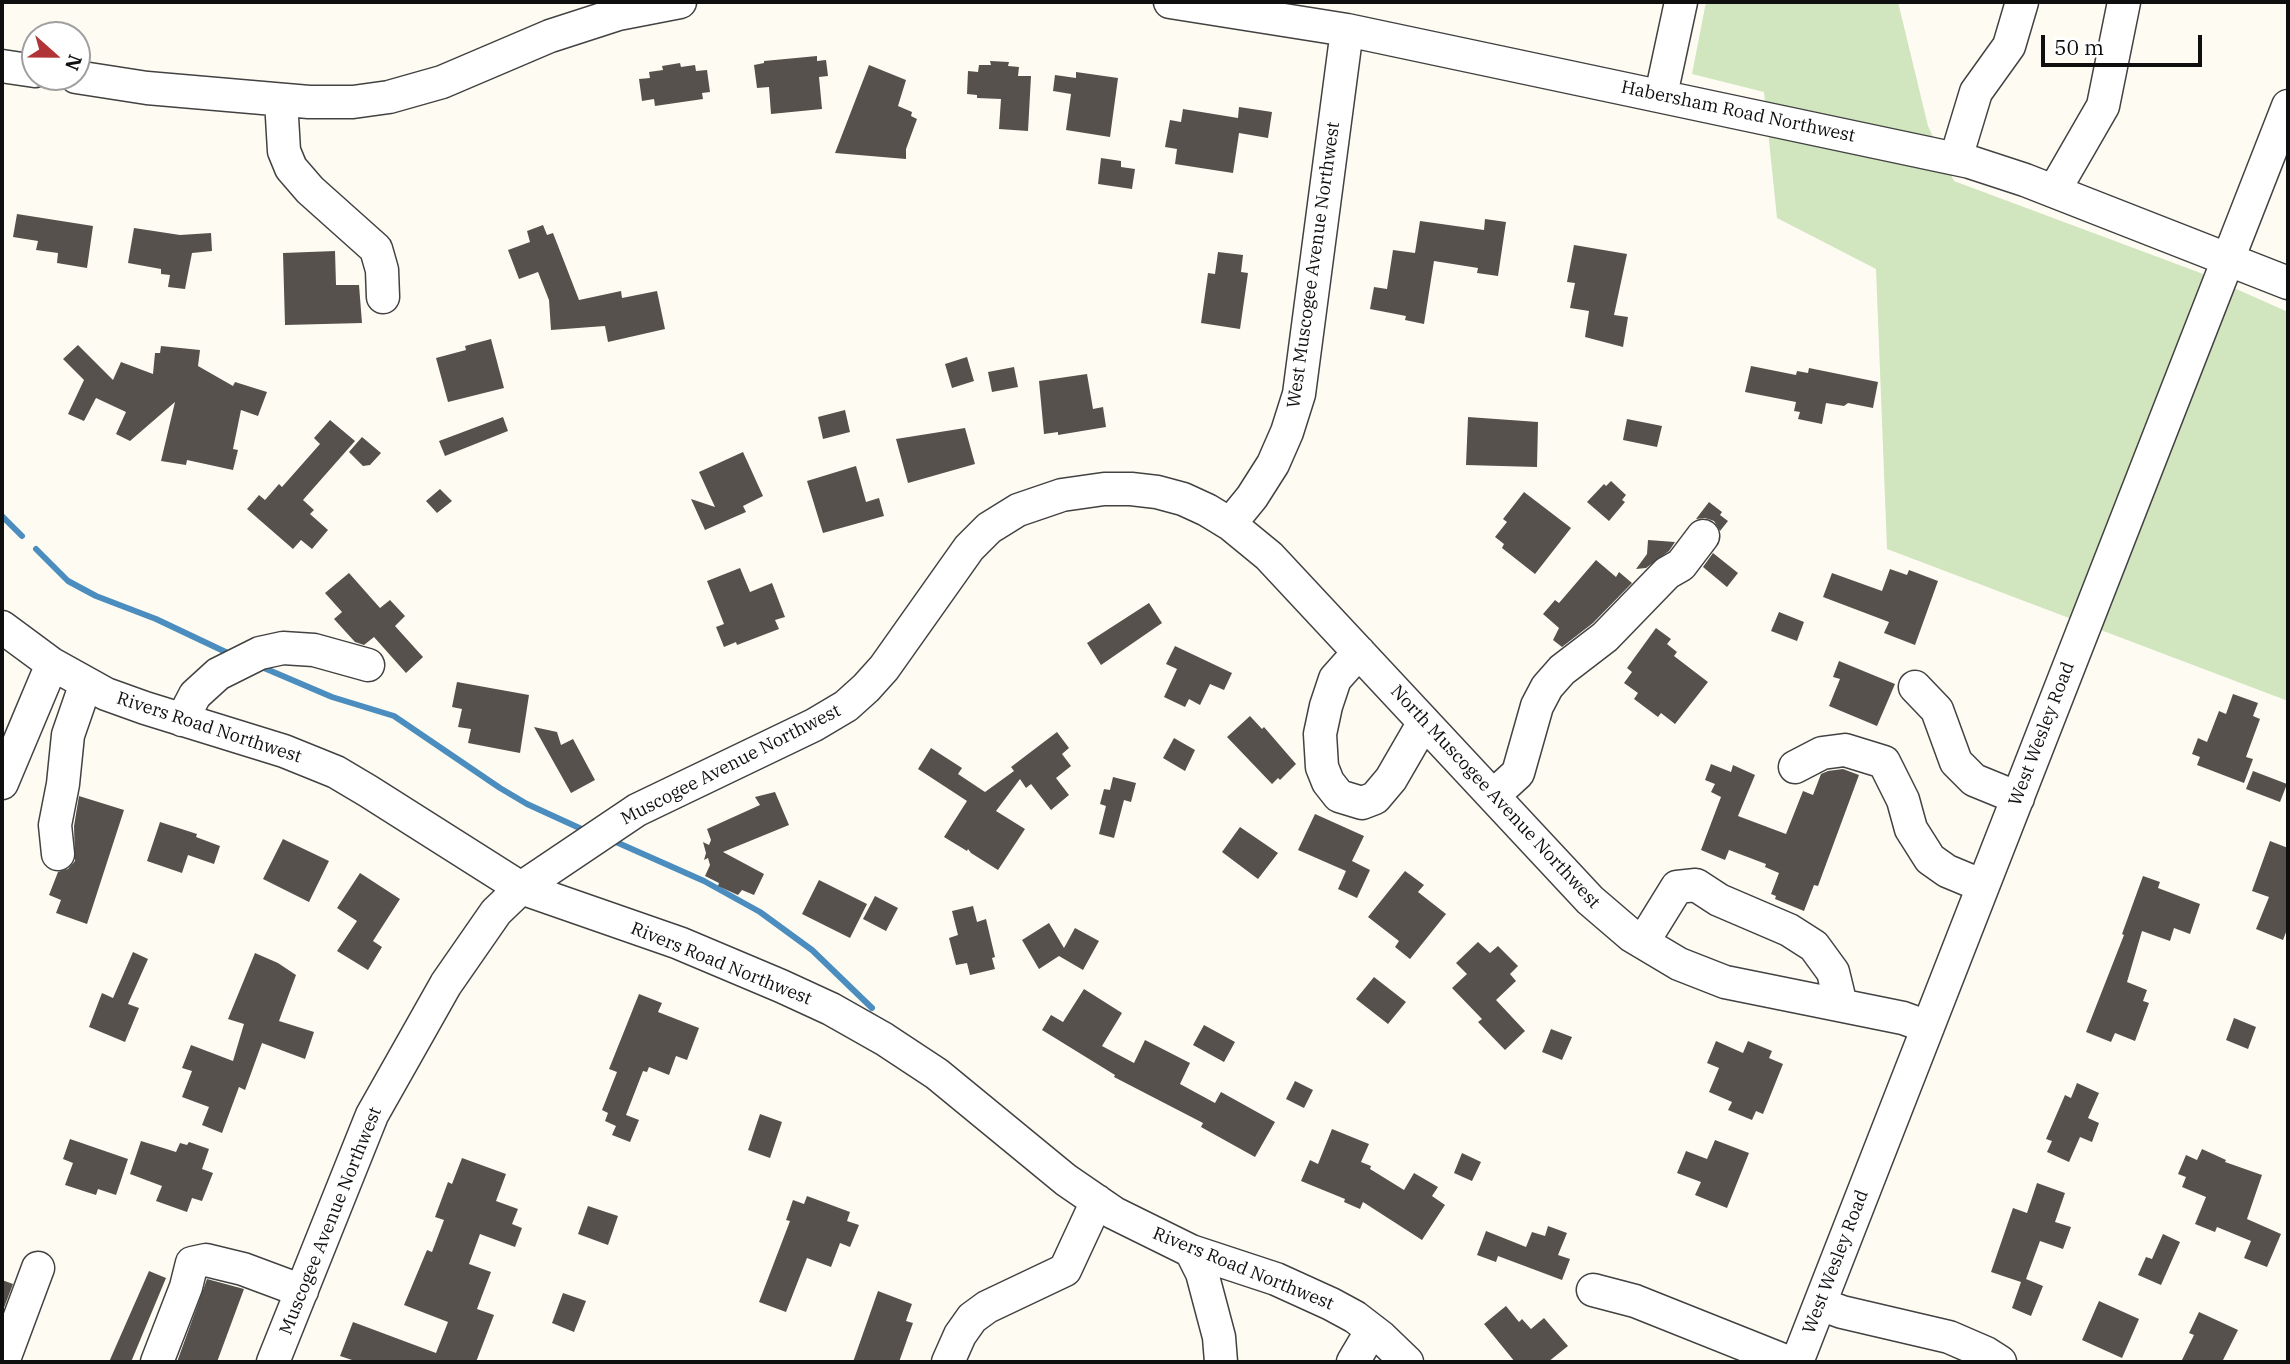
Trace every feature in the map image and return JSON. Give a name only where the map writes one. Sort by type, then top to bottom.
[{"type":"street","points":[[91,79],[147,88],[281,100],[353,102],[389,97],[442,82],[561,32],[618,14],[680,2]]},
{"type":"street","name":"Habersham Road Northwest","points":[[1170,2],[1347,30],[1956,158],[2053,191],[2288,283]]},
{"type":"street","points":[[1661,96],[1681,2]]},
{"type":"street","points":[[1956,158],[1976,92],[2009,46],[2022,2]]},
{"type":"street","points":[[2053,191],[2103,106],[2124,2]]},
{"type":"street","name":"West Muscogee Avenue Northwest","points":[[1230,524],[1252,497],[1273,464],[1299,394],[1347,30]]},
{"type":"street","points":[[2,66],[21,69]]},
{"type":"street","points":[[281,100],[284,151],[291,168],[310,190],[376,249],[382,270],[383,297]]},
{"type":"street","name":"West Wesley Road","points":[[1797,1362],[2288,106]]},
{"type":"street","name":"Muscogee Avenue Northwest","points":[[273,1362],[372,1115],[446,984],[496,912],[521,888],[637,810],[814,725],[846,706],[884,668],[968,548],[989,528],[1018,510],[1062,495],[1104,489],[1131,489],[1183,499],[1230,524]]},
{"type":"street","name":"North Muscogee Avenue Northwest","points":[[1230,524],[1269,556],[1590,901],[1632,936],[1679,964],[1726,982],[1903,1018],[1928,1027]]},
{"type":"street","points":[[1493,796],[1518,773],[1537,706],[1546,687],[1562,670],[1605,637],[1667,573],[1681,565],[1703,536]]},
{"type":"street","name":"Rivers Road Northwest","points":[[2,627],[52,664],[106,694],[284,751],[336,772],[369,790],[521,888],[679,943],[831,1009],[884,1039],[937,1074],[1066,1180],[1114,1213],[1191,1251],[1276,1279],[1331,1304],[1372,1330],[1407,1362]]},
{"type":"street","points":[[182,720],[195,695],[218,674],[260,653],[283,648],[314,650],[368,665]]},
{"type":"street","points":[[1359,652],[1335,680],[1320,734],[1322,767],[1328,782],[1339,796],[1362,803],[1375,798],[1391,779],[1424,722]]},
{"type":"street","points":[[2,783],[52,664]]},
{"type":"street","points":[[58,854],[55,825],[68,735],[86,683]]},
{"type":"street","points":[[1915,687],[1937,710],[1956,762],[1974,780],[2018,797]]},
{"type":"street","points":[[1795,767],[1822,753],[1845,750],[1884,762],[1903,800],[1911,830],[1930,859],[1947,871],[1983,886]]},
{"type":"street","points":[[1643,943],[1676,887],[1696,885],[1719,900],[1789,930],[1814,946],[1833,972],[1841,1005]]},
{"type":"street","points":[[948,1362],[960,1335],[972,1318],[986,1307],[1065,1270],[1097,1201]]},
{"type":"street","points":[[1191,1251],[1202,1273],[1219,1337],[1222,1362]]},
{"type":"street","points":[[157,1362],[186,1287],[192,1263],[206,1260],[243,1269],[302,1291]]},
{"type":"street","points":[[3,1362],[38,1268]]},
{"type":"street","points":[[1593,1290],[1635,1301],[1788,1362]]},
{"type":"street","points":[[1820,1304],[1842,1312],[1949,1337],[2000,1362]]},
{"type":"street","points":[[1353,1362],[1372,1330]]},
{"type":"green space","points":[[1706,2],[1898,2],[1928,126],[1954,181],[2198,272],[2288,312],[2288,701],[1887,549],[1876,269],[1777,218],[1764,92],[1692,74]]},
{"type":"building","points":[[817,56],[817,61],[826,60],[828,76],[819,77],[822,109],[771,114],[769,87],[757,88],[754,65],[764,61]]},
{"type":"building","points":[[990,61],[1009,62],[1008,66],[1019,67],[1018,76],[1031,76],[1028,131],[999,129],[1001,99],[977,98],[977,95],[967,94],[968,71],[978,72],[979,65],[991,65]]},
{"type":"building","points":[[680,63],[681,67],[695,65],[696,71],[707,70],[710,92],[702,93],[703,99],[655,106],[654,99],[642,101],[639,79],[650,78],[649,72],[663,70],[662,66]]},
{"type":"building","points":[[869,65],[906,80],[898,106],[912,112],[911,116],[917,119],[906,149],[906,159],[835,153]]},
{"type":"building","points":[[1076,72],[1118,78],[1110,137],[1066,130],[1071,94],[1053,91],[1055,75],[1076,78]]},
{"type":"building","points":[[1239,107],[1272,112],[1268,138],[1239,133],[1233,173],[1175,164],[1177,149],[1165,147],[1170,120],[1181,122],[1183,109],[1238,118]]},
{"type":"building","points":[[1101,158],[1121,161],[1121,167],[1135,169],[1132,189],[1098,184]]},
{"type":"building","points":[[17,214],[93,226],[87,268],[57,263],[58,253],[36,250],[38,241],[13,237]]},
{"type":"building","points":[[1485,219],[1506,222],[1498,276],[1477,273],[1478,268],[1434,261],[1424,324],[1405,320],[1406,316],[1370,309],[1374,287],[1387,289],[1393,250],[1415,253],[1420,221],[1484,230]]},
{"type":"building","points":[[543,225],[547,235],[553,233],[579,300],[621,291],[622,298],[657,291],[665,329],[608,342],[605,326],[551,330],[549,300],[538,272],[519,279],[508,250],[530,242],[527,231]]},
{"type":"building","points":[[134,228],[180,235],[211,233],[212,251],[192,253],[185,289],[168,287],[170,275],[161,274],[161,269],[128,263]]},
{"type":"building","points":[[1574,245],[1627,254],[1614,315],[1628,317],[1623,347],[1585,337],[1589,311],[1570,308],[1575,283],[1567,282]]},
{"type":"building","points":[[335,251],[336,285],[359,285],[362,323],[285,325],[283,253]]},
{"type":"building","points":[[1218,252],[1243,255],[1241,272],[1248,273],[1240,329],[1201,323],[1208,273],[1215,274]]},
{"type":"building","points":[[491,339],[504,388],[448,402],[436,358],[466,350],[465,346]]},
{"type":"building","points":[[78,345],[113,380],[121,362],[153,374],[155,353],[160,353],[161,346],[200,350],[198,366],[233,386],[235,382],[267,392],[258,416],[241,410],[233,449],[238,450],[233,470],[187,460],[186,465],[161,461],[175,402],[130,441],[116,434],[126,412],[96,398],[84,421],[68,414],[84,380],[63,359]]},
{"type":"building","points":[[967,357],[974,381],[952,388],[945,364]]},
{"type":"building","points":[[1751,366],[1796,375],[1797,371],[1808,373],[1809,368],[1878,382],[1873,408],[1848,403],[1844,406],[1826,403],[1822,424],[1798,419],[1800,412],[1794,411],[1796,402],[1745,392]]},
{"type":"building","points":[[1014,367],[1018,387],[992,392],[988,372]]},
{"type":"building","points":[[1087,374],[1093,409],[1103,407],[1106,427],[1058,435],[1058,432],[1044,434],[1039,381]]},
{"type":"building","points":[[845,410],[850,432],[823,439],[818,417]]},
{"type":"building","points":[[503,417],[508,431],[445,456],[439,441]]},
{"type":"building","points":[[1468,417],[1538,422],[1537,467],[1466,465]]},
{"type":"building","points":[[1627,419],[1662,426],[1657,447],[1623,440]]},
{"type":"building","points":[[330,420],[355,441],[303,500],[314,510],[310,514],[328,530],[312,549],[301,540],[293,549],[247,509],[259,495],[265,500],[279,484],[282,487],[320,444],[314,438]]},
{"type":"building","points":[[965,428],[975,464],[908,483],[896,439]]},
{"type":"building","points":[[362,437],[381,453],[370,465],[363,466],[349,452]]},
{"type":"building","points":[[743,452],[763,496],[743,506],[746,512],[705,530],[691,499],[715,507],[699,472]]},
{"type":"building","points":[[856,466],[866,502],[879,498],[884,516],[823,533],[807,481]]},
{"type":"building","points":[[1611,481],[1626,495],[1622,500],[1625,502],[1609,521],[1587,502],[1604,484],[1606,486]]},
{"type":"building","points":[[440,489],[452,501],[437,513],[426,501]]},
{"type":"building","points":[[1524,492],[1571,528],[1535,574],[1502,548],[1504,544],[1495,537],[1507,522],[1503,519]]},
{"type":"building","points":[[1709,502],[1722,512],[1720,515],[1728,521],[1720,531],[1714,521],[1696,519]]},
{"type":"building","points":[[1648,540],[1675,542],[1669,551],[1646,568],[1636,569],[1647,554]]},
{"type":"building","points":[[1713,553],[1738,573],[1727,587],[1703,567]]},
{"type":"building","points":[[1596,560],[1616,577],[1619,572],[1632,583],[1593,623],[1562,647],[1553,640],[1559,628],[1543,614],[1555,600],[1559,603]]},
{"type":"building","points":[[740,568],[750,592],[772,583],[785,617],[775,620],[779,629],[737,645],[736,642],[724,647],[716,627],[724,624],[707,581]]},
{"type":"building","points":[[1890,569],[1907,575],[1909,570],[1938,581],[1915,645],[1884,633],[1889,622],[1823,597],[1832,573],[1882,591]]},
{"type":"building","points":[[349,573],[380,608],[390,600],[405,616],[395,626],[423,657],[406,673],[374,637],[364,645],[355,642],[334,619],[342,612],[325,593]]},
{"type":"building","points":[[1149,603],[1162,623],[1101,665],[1087,643]]},
{"type":"building","points":[[1779,612],[1804,622],[1797,641],[1771,631]]},
{"type":"building","points":[[1656,628],[1671,639],[1667,644],[1677,652],[1674,656],[1708,682],[1675,724],[1661,713],[1658,717],[1634,699],[1638,693],[1624,683],[1632,672],[1627,668]]},
{"type":"building","points":[[1175,646],[1232,673],[1224,690],[1210,684],[1200,705],[1189,699],[1185,707],[1164,697],[1177,669],[1166,664]]},
{"type":"building","points":[[1839,661],[1895,684],[1877,726],[1829,706],[1840,679],[1833,677]]},
{"type":"building","points":[[457,682],[529,695],[520,753],[468,743],[471,729],[458,727],[462,709],[452,707]]},
{"type":"building","points":[[2233,694],[2258,703],[2253,716],[2260,719],[2246,757],[2253,759],[2244,783],[2197,765],[2200,757],[2192,754],[2198,738],[2207,742],[2219,711],[2226,714]]},
{"type":"building","points":[[1250,716],[1262,729],[1264,727],[1296,764],[1272,784],[1227,737]]},
{"type":"building","points":[[534,727],[557,732],[561,745],[573,739],[595,780],[571,793]]},
{"type":"building","points":[[1057,732],[1069,748],[1062,754],[1071,766],[1056,778],[1069,795],[1051,810],[1031,784],[1026,788],[1020,779],[996,811],[1025,829],[998,870],[968,849],[967,851],[944,837],[967,801],[918,769],[931,748],[962,768],[958,774],[985,792],[1014,771],[1011,767]]},
{"type":"building","points":[[1174,738],[1195,750],[1185,771],[1163,758]]},
{"type":"building","points":[[1711,764],[1731,772],[1733,765],[1755,775],[1738,816],[1786,834],[1803,791],[1813,795],[1821,774],[1843,769],[1859,775],[1818,886],[1814,885],[1804,911],[1775,899],[1776,896],[1771,894],[1779,873],[1765,867],[1766,864],[1729,850],[1725,860],[1701,850],[1721,797],[1711,792],[1715,784],[1705,780]]},
{"type":"building","points":[[2253,771],[2287,784],[2280,802],[2246,789]]},
{"type":"building","points":[[1113,777],[1136,783],[1131,802],[1124,800],[1114,838],[1099,834],[1106,806],[1100,804],[1104,789],[1110,790]]},
{"type":"building","points":[[775,792],[789,825],[723,852],[764,874],[754,895],[742,890],[738,895],[718,886],[719,883],[705,876],[710,865],[708,858],[704,860],[706,853],[703,842],[709,845],[711,840],[707,829],[760,805],[755,797]]},
{"type":"building","points":[[79,796],[124,810],[87,924],[56,913],[61,900],[49,895],[58,872],[68,869],[75,861],[74,826]]},
{"type":"building","points":[[1315,814],[1364,836],[1352,861],[1370,870],[1357,898],[1338,889],[1346,871],[1298,850]]},
{"type":"building","points":[[160,822],[197,834],[196,837],[220,846],[214,864],[188,855],[182,873],[147,861]]},
{"type":"building","points":[[1240,827],[1278,853],[1258,879],[1222,852]]},
{"type":"building","points":[[283,839],[329,861],[309,902],[263,879]]},
{"type":"building","points":[[2270,841],[2288,848],[2288,927],[2283,940],[2256,929],[2269,897],[2252,891]]},
{"type":"building","points":[[1405,871],[1424,885],[1418,892],[1446,914],[1410,959],[1395,947],[1399,941],[1368,917]]},
{"type":"building","points":[[360,873],[400,899],[373,941],[382,947],[368,970],[337,951],[357,921],[337,908]]},
{"type":"building","points":[[2143,876],[2160,882],[2158,888],[2200,904],[2190,934],[2174,928],[2170,941],[2142,931],[2127,982],[2147,990],[2143,1001],[2149,1003],[2135,1041],[2115,1033],[2111,1042],[2086,1032],[2124,935],[2122,934]]},
{"type":"building","points":[[819,880],[867,904],[850,938],[802,914]]},
{"type":"building","points":[[875,896],[898,908],[886,931],[863,919]]},
{"type":"building","points":[[973,906],[977,922],[986,919],[995,957],[992,958],[995,969],[970,975],[967,963],[956,965],[949,938],[958,935],[952,911]]},
{"type":"building","points":[[1049,923],[1064,948],[1075,928],[1099,941],[1083,970],[1059,956],[1039,969],[1022,940]]},
{"type":"building","points":[[1478,942],[1490,953],[1498,946],[1518,966],[1510,974],[1516,981],[1496,1000],[1525,1031],[1505,1050],[1478,1022],[1482,1019],[1452,988],[1467,974],[1456,963]]},
{"type":"building","points":[[133,952],[148,959],[128,1004],[139,1008],[125,1042],[89,1027],[102,993],[113,998]]},
{"type":"building","points":[[255,953],[296,975],[279,1021],[314,1032],[305,1059],[262,1043],[245,1090],[239,1087],[222,1133],[202,1125],[209,1107],[182,1097],[192,1071],[182,1068],[191,1045],[233,1061],[244,1024],[228,1019]]},
{"type":"building","points":[[1374,977],[1406,1002],[1388,1024],[1356,999]]},
{"type":"building","points":[[1084,989],[1122,1013],[1102,1046],[1134,1063],[1145,1040],[1190,1063],[1180,1084],[1215,1103],[1221,1092],[1275,1122],[1255,1157],[1201,1127],[1203,1123],[1114,1077],[1115,1075],[1042,1030],[1051,1015],[1063,1022]]},
{"type":"building","points":[[639,994],[662,1003],[658,1012],[699,1028],[687,1060],[676,1056],[669,1075],[649,1067],[647,1072],[643,1071],[626,1115],[639,1120],[630,1142],[612,1135],[616,1126],[605,1121],[608,1113],[602,1110],[617,1072],[609,1069]]},
{"type":"building","points":[[2234,1018],[2256,1027],[2248,1049],[2226,1040]]},
{"type":"building","points":[[1204,1025],[1235,1042],[1224,1062],[1193,1045]]},
{"type":"building","points":[[1551,1029],[1572,1037],[1562,1060],[1542,1052]]},
{"type":"building","points":[[1716,1041],[1743,1053],[1748,1041],[1772,1051],[1769,1058],[1783,1064],[1763,1114],[1756,1111],[1752,1120],[1728,1110],[1732,1102],[1709,1092],[1719,1068],[1707,1063]]},
{"type":"building","points":[[1295,1081],[1313,1090],[1304,1108],[1286,1099]]},
{"type":"building","points":[[2077,1083],[2099,1093],[2088,1118],[2099,1123],[2092,1142],[2080,1137],[2069,1162],[2047,1152],[2052,1141],[2046,1139],[2065,1095],[2071,1098]]},
{"type":"building","points":[[760,1114],[782,1122],[770,1158],[748,1150]]},
{"type":"building","points":[[1332,1129],[1369,1144],[1361,1162],[1371,1166],[1370,1169],[1404,1190],[1414,1173],[1438,1187],[1432,1196],[1445,1205],[1422,1240],[1363,1202],[1360,1209],[1344,1202],[1345,1199],[1301,1181],[1310,1160],[1318,1164]]},
{"type":"building","points":[[70,1139],[128,1159],[116,1195],[98,1189],[96,1195],[65,1185],[73,1163],[63,1159]]},
{"type":"building","points":[[1715,1140],[1749,1153],[1727,1208],[1695,1195],[1701,1182],[1677,1173],[1686,1151],[1707,1159]]},
{"type":"building","points":[[141,1141],[176,1152],[180,1143],[187,1145],[189,1142],[209,1149],[202,1169],[213,1173],[202,1201],[192,1198],[187,1212],[156,1201],[162,1186],[130,1174]]},
{"type":"building","points":[[2202,1149],[2226,1160],[2225,1162],[2262,1175],[2247,1219],[2281,1234],[2267,1267],[2244,1258],[2251,1241],[2217,1227],[2215,1232],[2195,1224],[2206,1197],[2182,1187],[2186,1177],[2178,1174],[2186,1155],[2197,1160]]},
{"type":"building","points":[[1462,1153],[1481,1162],[1472,1181],[1454,1173]]},
{"type":"building","points":[[462,1158],[506,1174],[496,1201],[518,1209],[512,1224],[522,1228],[515,1247],[480,1234],[469,1264],[491,1272],[477,1309],[494,1315],[476,1362],[358,1362],[340,1356],[353,1322],[436,1353],[448,1322],[404,1305],[427,1250],[432,1252],[444,1220],[435,1217],[448,1182],[452,1184]]},
{"type":"building","points":[[2037,1183],[2065,1193],[2055,1222],[2071,1227],[2063,1249],[2040,1241],[2026,1279],[2043,1286],[2031,1316],[2012,1308],[2021,1282],[1991,1272],[2013,1208],[2027,1213]]},
{"type":"building","points":[[807,1196],[850,1212],[847,1221],[859,1225],[850,1247],[840,1243],[831,1267],[807,1258],[786,1312],[759,1302],[790,1221],[786,1220],[793,1200],[804,1204]]},
{"type":"building","points":[[588,1206],[618,1216],[608,1245],[578,1234]]},
{"type":"building","points":[[1548,1226],[1567,1233],[1558,1255],[1570,1259],[1562,1280],[1498,1256],[1496,1262],[1477,1255],[1486,1231],[1526,1247],[1532,1232],[1545,1236]]},
{"type":"building","points":[[2163,1234],[2180,1242],[2161,1285],[2138,1275],[2146,1257],[2152,1259]]},
{"type":"building","points":[[149,1271],[166,1278],[131,1362],[109,1362]]},
{"type":"building","points":[[207,1279],[244,1289],[217,1362],[177,1362]]},
{"type":"building","points":[[2,1280],[13,1284],[2,1313]]},
{"type":"building","points":[[878,1291],[912,1304],[906,1321],[913,1323],[899,1362],[853,1362]]},
{"type":"building","points":[[563,1293],[586,1301],[574,1332],[552,1323]]},
{"type":"building","points":[[2099,1301],[2139,1319],[2122,1358],[2082,1340]]},
{"type":"building","points":[[1506,1306],[1519,1322],[1522,1319],[1531,1329],[1544,1318],[1568,1346],[1548,1362],[1515,1362],[1484,1324]]},
{"type":"building","points":[[2199,1312],[2238,1330],[2222,1362],[2181,1362],[2194,1335],[2189,1333]]},
{"type":"waterway","points":[[2,516],[22,536]]},
{"type":"waterway","points":[[36,549],[68,581],[96,596],[156,619],[232,655]]},
{"type":"waterway","points":[[264,668],[332,697],[394,716],[500,788],[527,804],[586,831]]},
{"type":"waterway","points":[[616,842],[704,881],[760,912],[812,950],[872,1008]]}]
